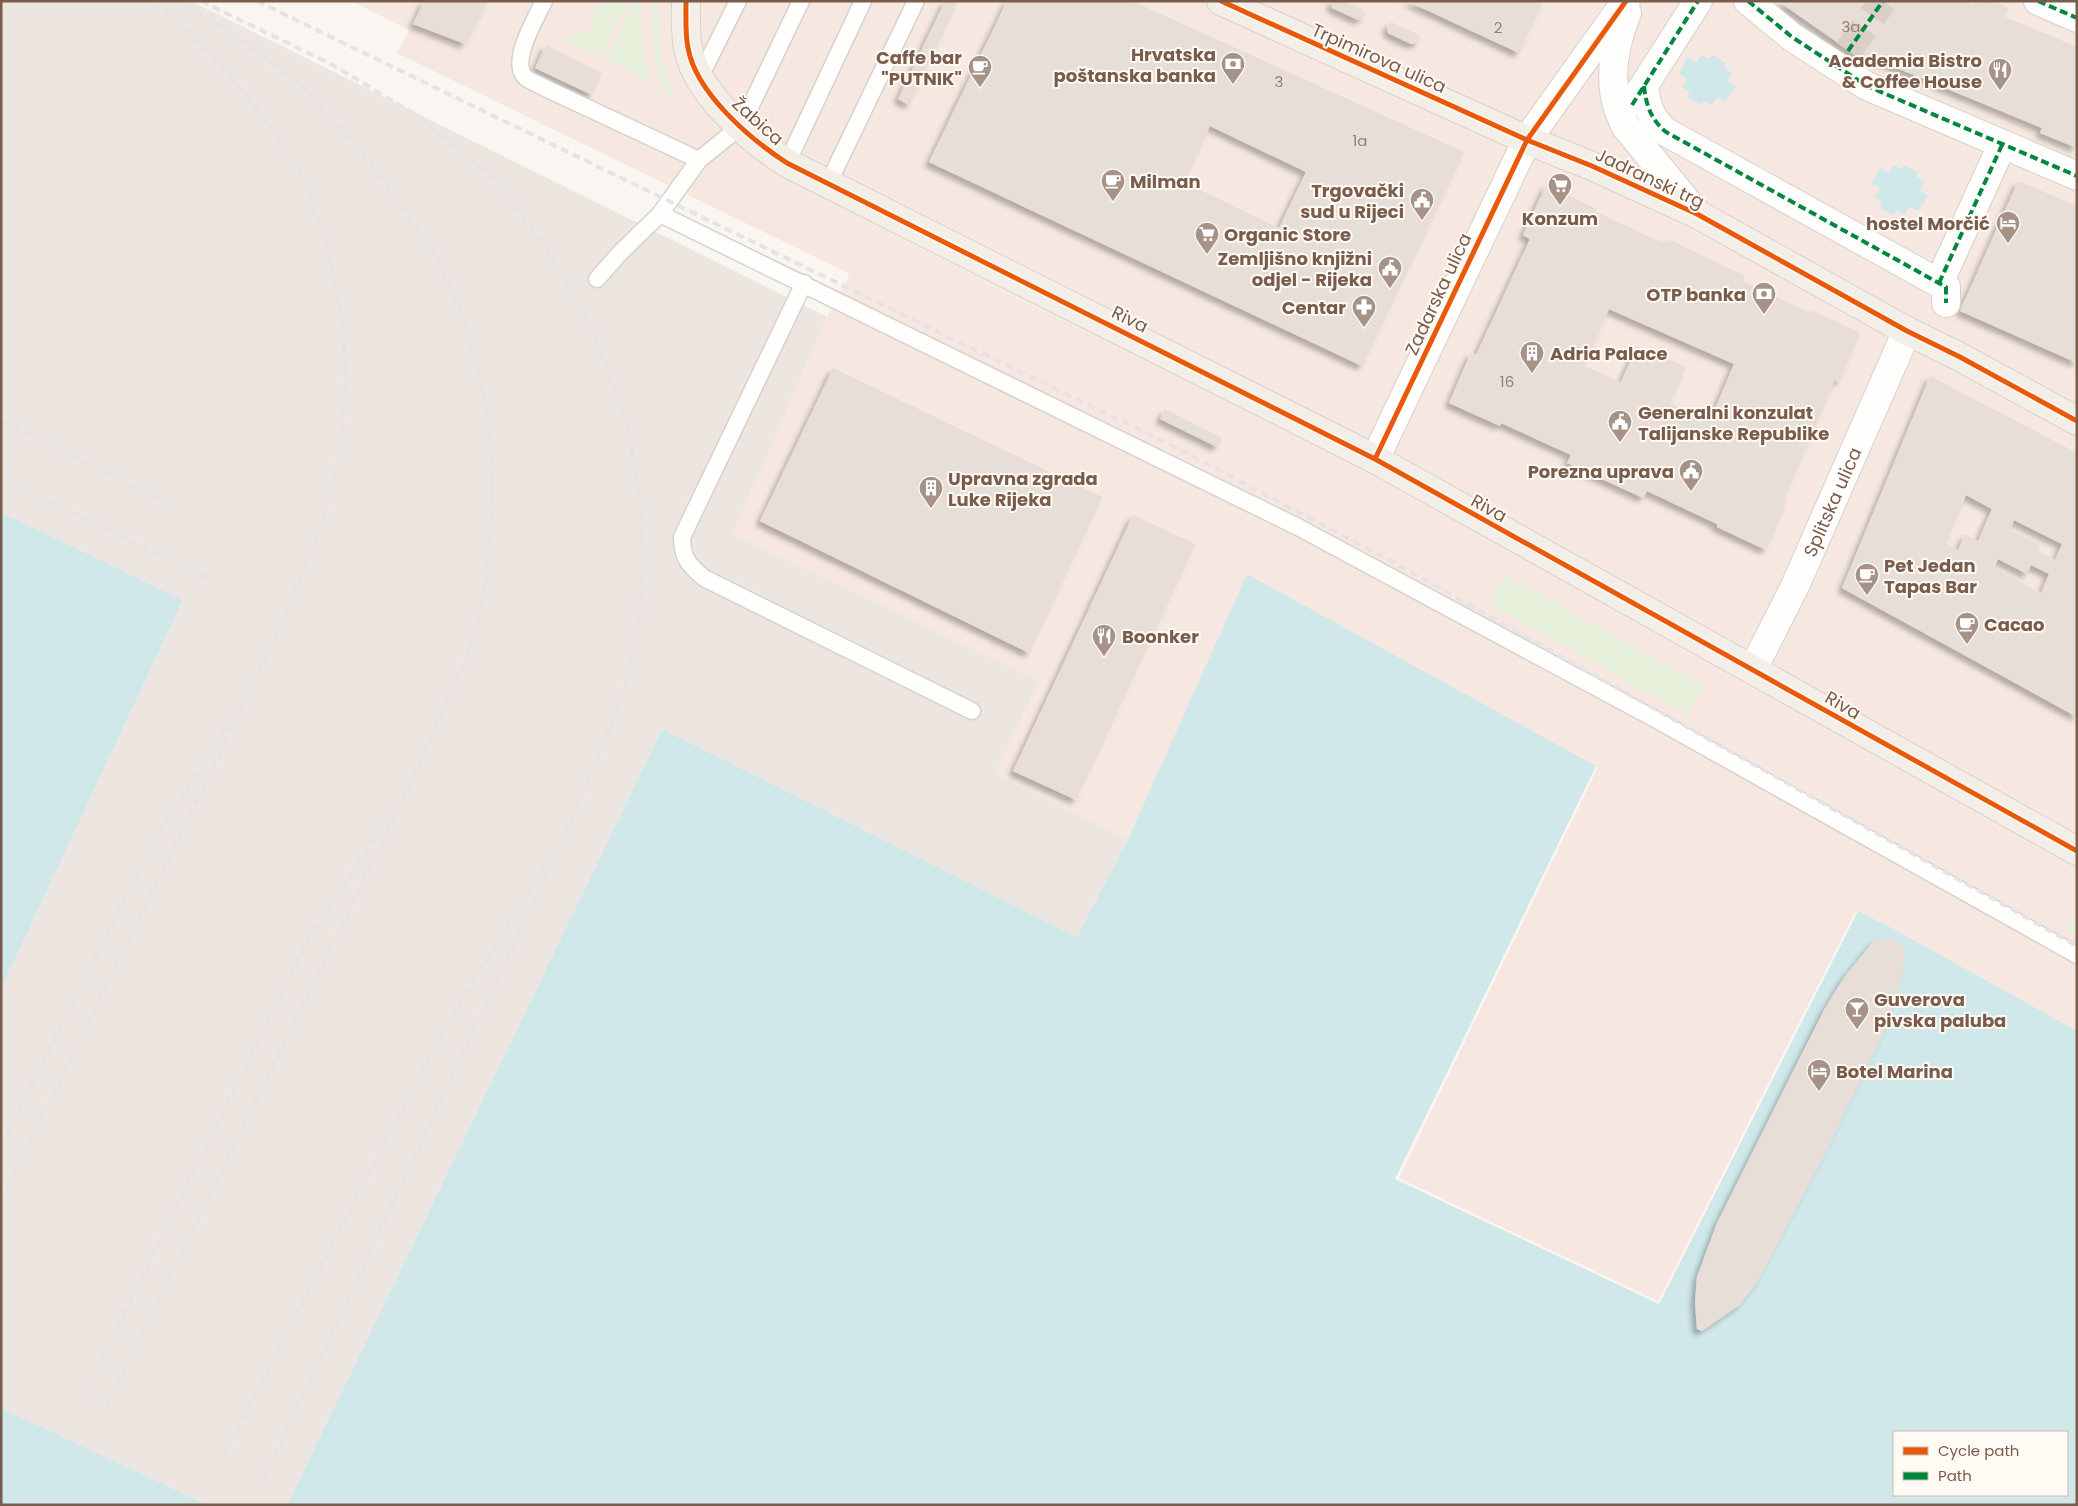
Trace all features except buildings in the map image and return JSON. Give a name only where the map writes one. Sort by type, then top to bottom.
[{"type":"main road","name":"Žabica","points":[[686,1],[688,47],[693,65],[713,97],[756,141],[786,163],[878,209]]},
{"type":"main road","points":[[700,77],[701,1]]},
{"type":"main road","name":"Trpimirova ulica","points":[[1221,1],[1527,140]]},
{"type":"main road","name":"Jadranski trg","points":[[1527,140],[1592,166],[1697,214],[1907,331],[1960,357],[2077,421]]},
{"type":"main road","name":"Riva","points":[[878,209],[1375,459],[2077,851]]},
{"type":"street","points":[[1527,140],[1626,1]]},
{"type":"street","name":"Jadranski trg","points":[[1632,1],[1622,24],[1616,48],[1613,83],[1616,104],[1626,127],[1697,214]]},
{"type":"street","points":[[1698,1],[1638,95],[1645,98],[1656,124],[1666,132],[1942,293],[2002,145]]},
{"type":"street","points":[[1748,1],[1792,37],[1868,86],[2077,176]]},
{"type":"street","points":[[2038,1],[2077,18]]},
{"type":"street","name":"Zadarska ulica","points":[[1375,459],[1527,140]]},
{"type":"street","name":"Splitska ulica","points":[[1753,669],[1795,586],[1907,331]]},
{"type":"lane","points":[[544,1],[522,49],[520,58],[523,74],[545,88],[699,160]]},
{"type":"lane","points":[[700,77],[738,1]]},
{"type":"lane","points":[[597,279],[621,252],[660,214],[699,160],[741,126],[801,1]]},
{"type":"lane","points":[[786,163],[863,1]]},
{"type":"lane","points":[[828,184],[916,1]]},
{"type":"lane","points":[[660,214],[1298,527],[1646,714],[2077,955]]},
{"type":"lane","points":[[804,283],[682,537],[682,549],[688,564],[704,578],[972,711]]},
{"type":"shaded area","points":[[1,1],[191,1],[827,317],[733,534],[1040,681],[995,774],[1128,839],[1077,937],[662,729],[287,1505],[208,1505],[1,1408],[1,989],[183,600],[1,512]]},
{"type":"shaded area","points":[[351,1],[2077,1],[2077,1031],[1858,911],[1659,1304],[1395,1179],[1248,574],[1128,839],[995,774],[1040,681],[733,534],[827,317],[850,274],[397,53],[409,30]]},
{"type":"green space","points":[[602,1],[627,1],[601,57],[562,41],[589,30]]},
{"type":"green space","points":[[634,1],[639,1],[643,45],[649,80],[607,60]]},
{"type":"green space","points":[[651,1],[658,1],[661,52],[673,101],[667,95],[662,85],[658,71],[653,39]]},
{"type":"green space","points":[[1506,575],[1703,686],[1688,715],[1490,604]]},
{"type":"green space","points":[[2077,912],[2077,936],[2067,931]]},
{"type":"water","points":[[1702,55],[1709,59],[1713,55],[1726,63],[1724,67],[1732,73],[1728,81],[1736,86],[1726,101],[1718,97],[1711,105],[1704,101],[1701,105],[1687,98],[1690,92],[1682,88],[1687,79],[1679,74],[1687,57],[1696,63]]},
{"type":"water","points":[[1894,165],[1902,169],[1905,165],[1919,173],[1916,177],[1924,182],[1920,190],[1928,196],[1918,211],[1910,207],[1904,215],[1896,210],[1893,215],[1879,208],[1882,202],[1875,198],[1880,188],[1871,184],[1880,168],[1889,173]]},
{"type":"water","points":[[1,512],[183,600],[1,989]]},
{"type":"water","points":[[1247,574],[1596,766],[1396,1179],[1659,1304],[1858,911],[2077,1031],[2077,1505],[287,1505],[662,729],[1077,937],[1128,839]]},
{"type":"water","points":[[1,1408],[208,1505],[1,1505]]},
{"type":"pier","points":[[1596,766],[1598,767],[1399,1178],[1658,1301],[1856,910],[1858,911],[1659,1304],[1395,1179]]},
{"type":"tunnel","points":[[1848,51],[1883,1]]},
{"type":"railway","points":[[1,1201],[196,803],[272,643],[317,535],[333,482],[340,449],[344,416],[345,382],[341,316],[327,250],[307,189],[288,155],[255,106],[196,40],[152,1]]},
{"type":"railway","points":[[106,1408],[414,777],[470,650],[483,597],[492,525],[492,462],[487,406],[465,323],[437,257],[370,162],[306,89],[225,29],[180,1]]},
{"type":"railway","points":[[201,1],[331,64],[415,114],[495,180],[555,261],[593,330],[628,428],[641,503],[643,573],[638,632],[622,699],[572,820],[263,1481]]},
{"type":"railway","points":[[257,1],[1167,443],[1384,557],[2077,946]]},
{"type":"railway","points":[[1,420],[172,505]]},
{"type":"railway","points":[[1,478],[208,578]]},
{"type":"railway","points":[[1,1146],[159,831],[228,724]]},
{"type":"railway","points":[[83,1397],[309,938],[389,816]]},
{"type":"railway","points":[[224,1455],[440,1036],[544,866]]},
{"type":"marked path","points":[[1632,105],[1698,1]]},
{"type":"marked path","points":[[1748,1],[1792,37],[1867,86],[2077,176]]},
{"type":"marked path","points":[[1848,51],[1883,1]]},
{"type":"marked path","points":[[2038,1],[2077,18]]},
{"type":"marked path","points":[[1644,86],[1650,112],[1666,132],[1946,287],[1946,303]]},
{"type":"marked path","points":[[1939,283],[2002,145]]},
{"type":"cycle path","points":[[686,1],[688,48],[693,65],[702,82],[713,98],[742,128],[787,163],[1375,459],[2077,851]]},
{"type":"cycle path","points":[[1221,1],[1527,140],[1592,166],[1697,214],[1907,331],[1960,357],[2077,421]]},
{"type":"cycle path","points":[[1375,459],[1527,140],[1626,1]]},
{"type":"place","name":"Hrvatska poštanska banka","points":[[1233,85]]},
{"type":"place","name":"Caffe bar \"PUTNIK\"","points":[[980,88]]},
{"type":"place","name":"Academia Bistro & Coffee House","points":[[2000,91]]},
{"type":"place","name":"Milman","points":[[1113,202]]},
{"type":"place","name":"Konzum","points":[[1560,206]]},
{"type":"place","name":"Trgovački sud u Rijeci","points":[[1422,221]]},
{"type":"place","name":"hostel Morčić","points":[[2008,244]]},
{"type":"place","name":"Organic Store","points":[[1207,255]]},
{"type":"place","name":"Zemljišno knjižni odjel - Rijeka","points":[[1390,289]]},
{"type":"place","name":"OTP banka","points":[[1764,315]]},
{"type":"place","name":"Centar","points":[[1364,328]]},
{"type":"place","name":"Adria Palace","points":[[1532,374]]},
{"type":"place","name":"Generalni konzulat Talijanske Republike","points":[[1620,443]]},
{"type":"place","name":"Porezna uprava","points":[[1691,492]]},
{"type":"place","name":"Upravna zgrada Luke Rijeka","points":[[931,509]]},
{"type":"place","name":"Pet Jedan Tapas Bar","points":[[1867,596]]},
{"type":"place","name":"Cacao","points":[[1967,645]]},
{"type":"place","name":"Boonker","points":[[1104,657]]},
{"type":"place","name":"Guverova pivska paluba","points":[[1857,1030]]},
{"type":"place","name":"Botel Marina","points":[[1819,1092]]}]
